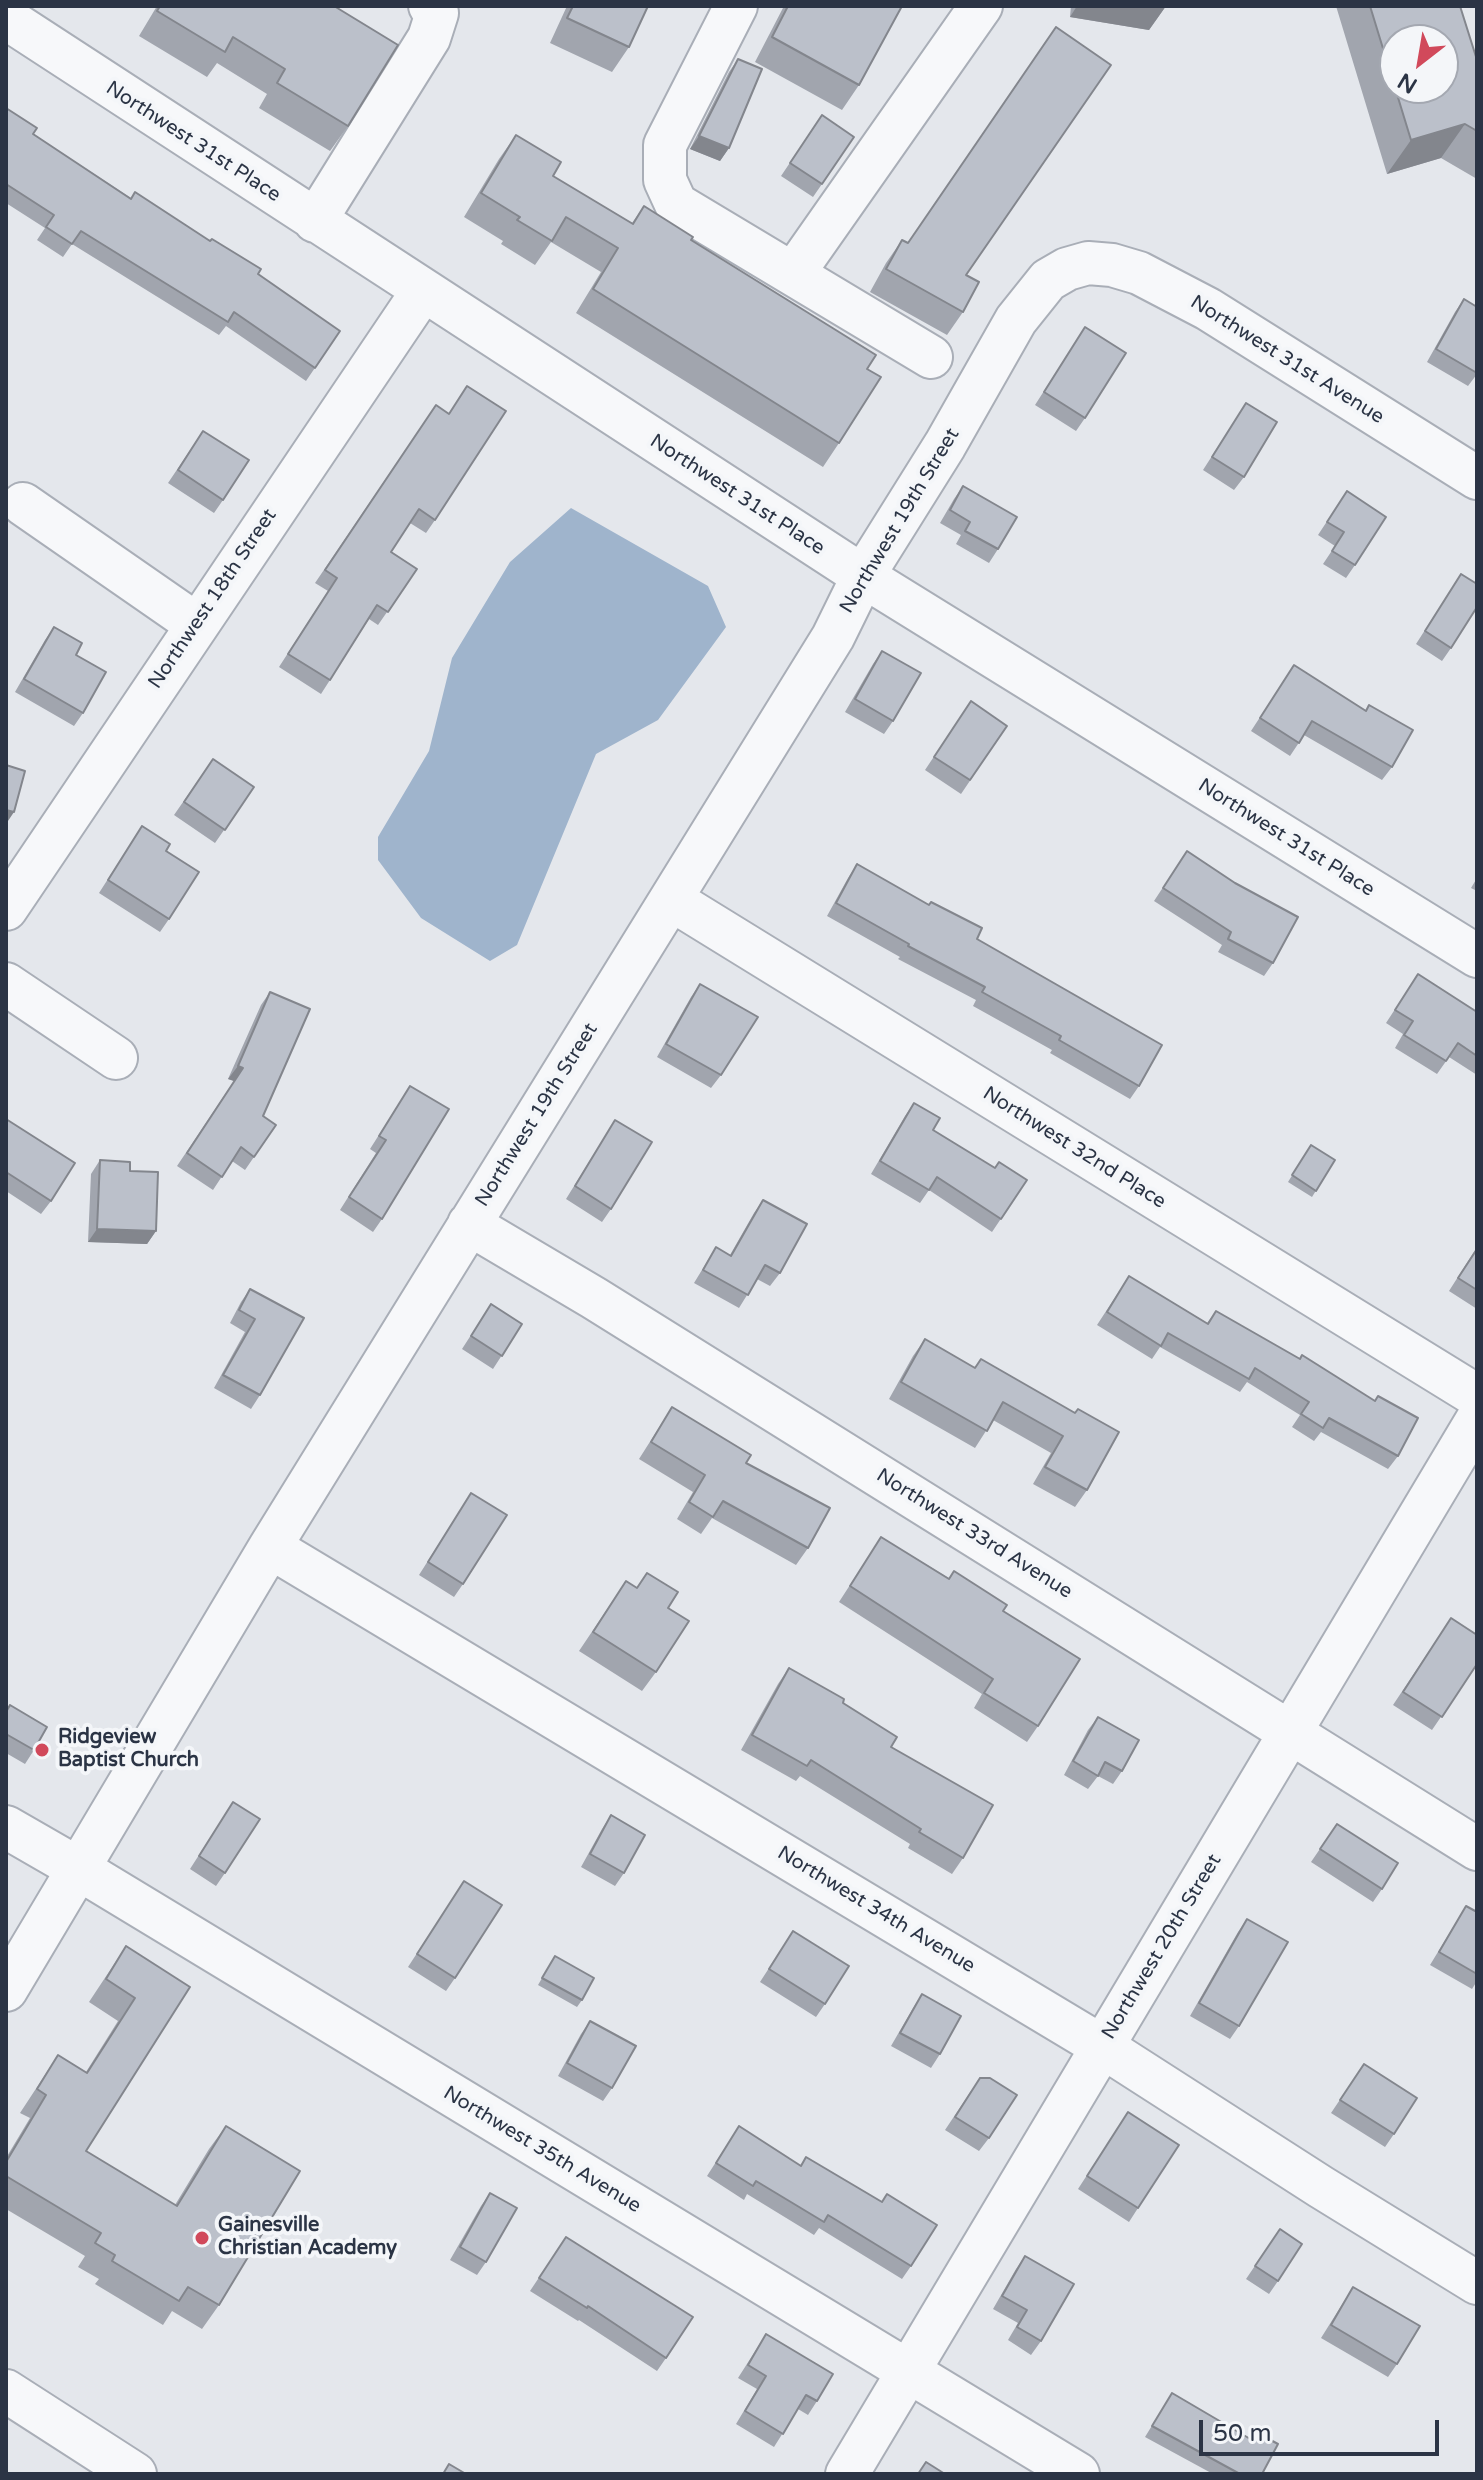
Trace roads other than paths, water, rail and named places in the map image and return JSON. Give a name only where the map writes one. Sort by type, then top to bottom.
[{"type":"street","points":[[315,221],[429,38],[437,13],[430,6]]},
{"type":"street","points":[[736,6],[665,145],[665,180],[676,204],[931,357]]},
{"type":"street","points":[[793,274],[981,6]]},
{"type":"street","name":"Northwest 31st Place","points":[[6,18],[422,292],[863,576],[1477,956]]},
{"type":"street","name":"Northwest 31st Avenue","points":[[1088,263],[1112,265],[1139,273],[1208,309],[1477,478]]},
{"type":"street","name":"Northwest 19th Street","points":[[6,1990],[270,1547],[833,637],[863,576],[945,445],[1016,320],[1048,280],[1067,269],[1088,263]]},
{"type":"street","name":"Northwest 18th Street","points":[[6,909],[422,292]]},
{"type":"street","points":[[23,504],[196,624]]},
{"type":"street","name":"Northwest 32nd Place","points":[[672,900],[1477,1396]]},
{"type":"street","points":[[6,984],[116,1058]]},
{"type":"street","name":"Northwest 33rd Avenue","points":[[469,1224],[594,1298],[1477,1849]]},
{"type":"street","name":"Northwest 20th Street","points":[[847,2474],[1477,1420]]},
{"type":"street","name":"Northwest 34th Avenue","points":[[270,1547],[1103,2047],[1477,2283]]},
{"type":"street","name":"Northwest 35th Avenue","points":[[6,1827],[1078,2474]]},
{"type":"street","points":[[6,2391],[135,2474]]},
{"type":"water","points":[[571,508],[708,586],[726,627],[658,720],[596,754],[517,945],[490,961],[421,918],[378,860],[378,837],[429,751],[452,658],[510,562]]},
{"type":"place","name":"Ridgeview Baptist Church","points":[[42,1750]]},
{"type":"place","name":"Gainesville Christian Academy","points":[[202,2238]]}]
